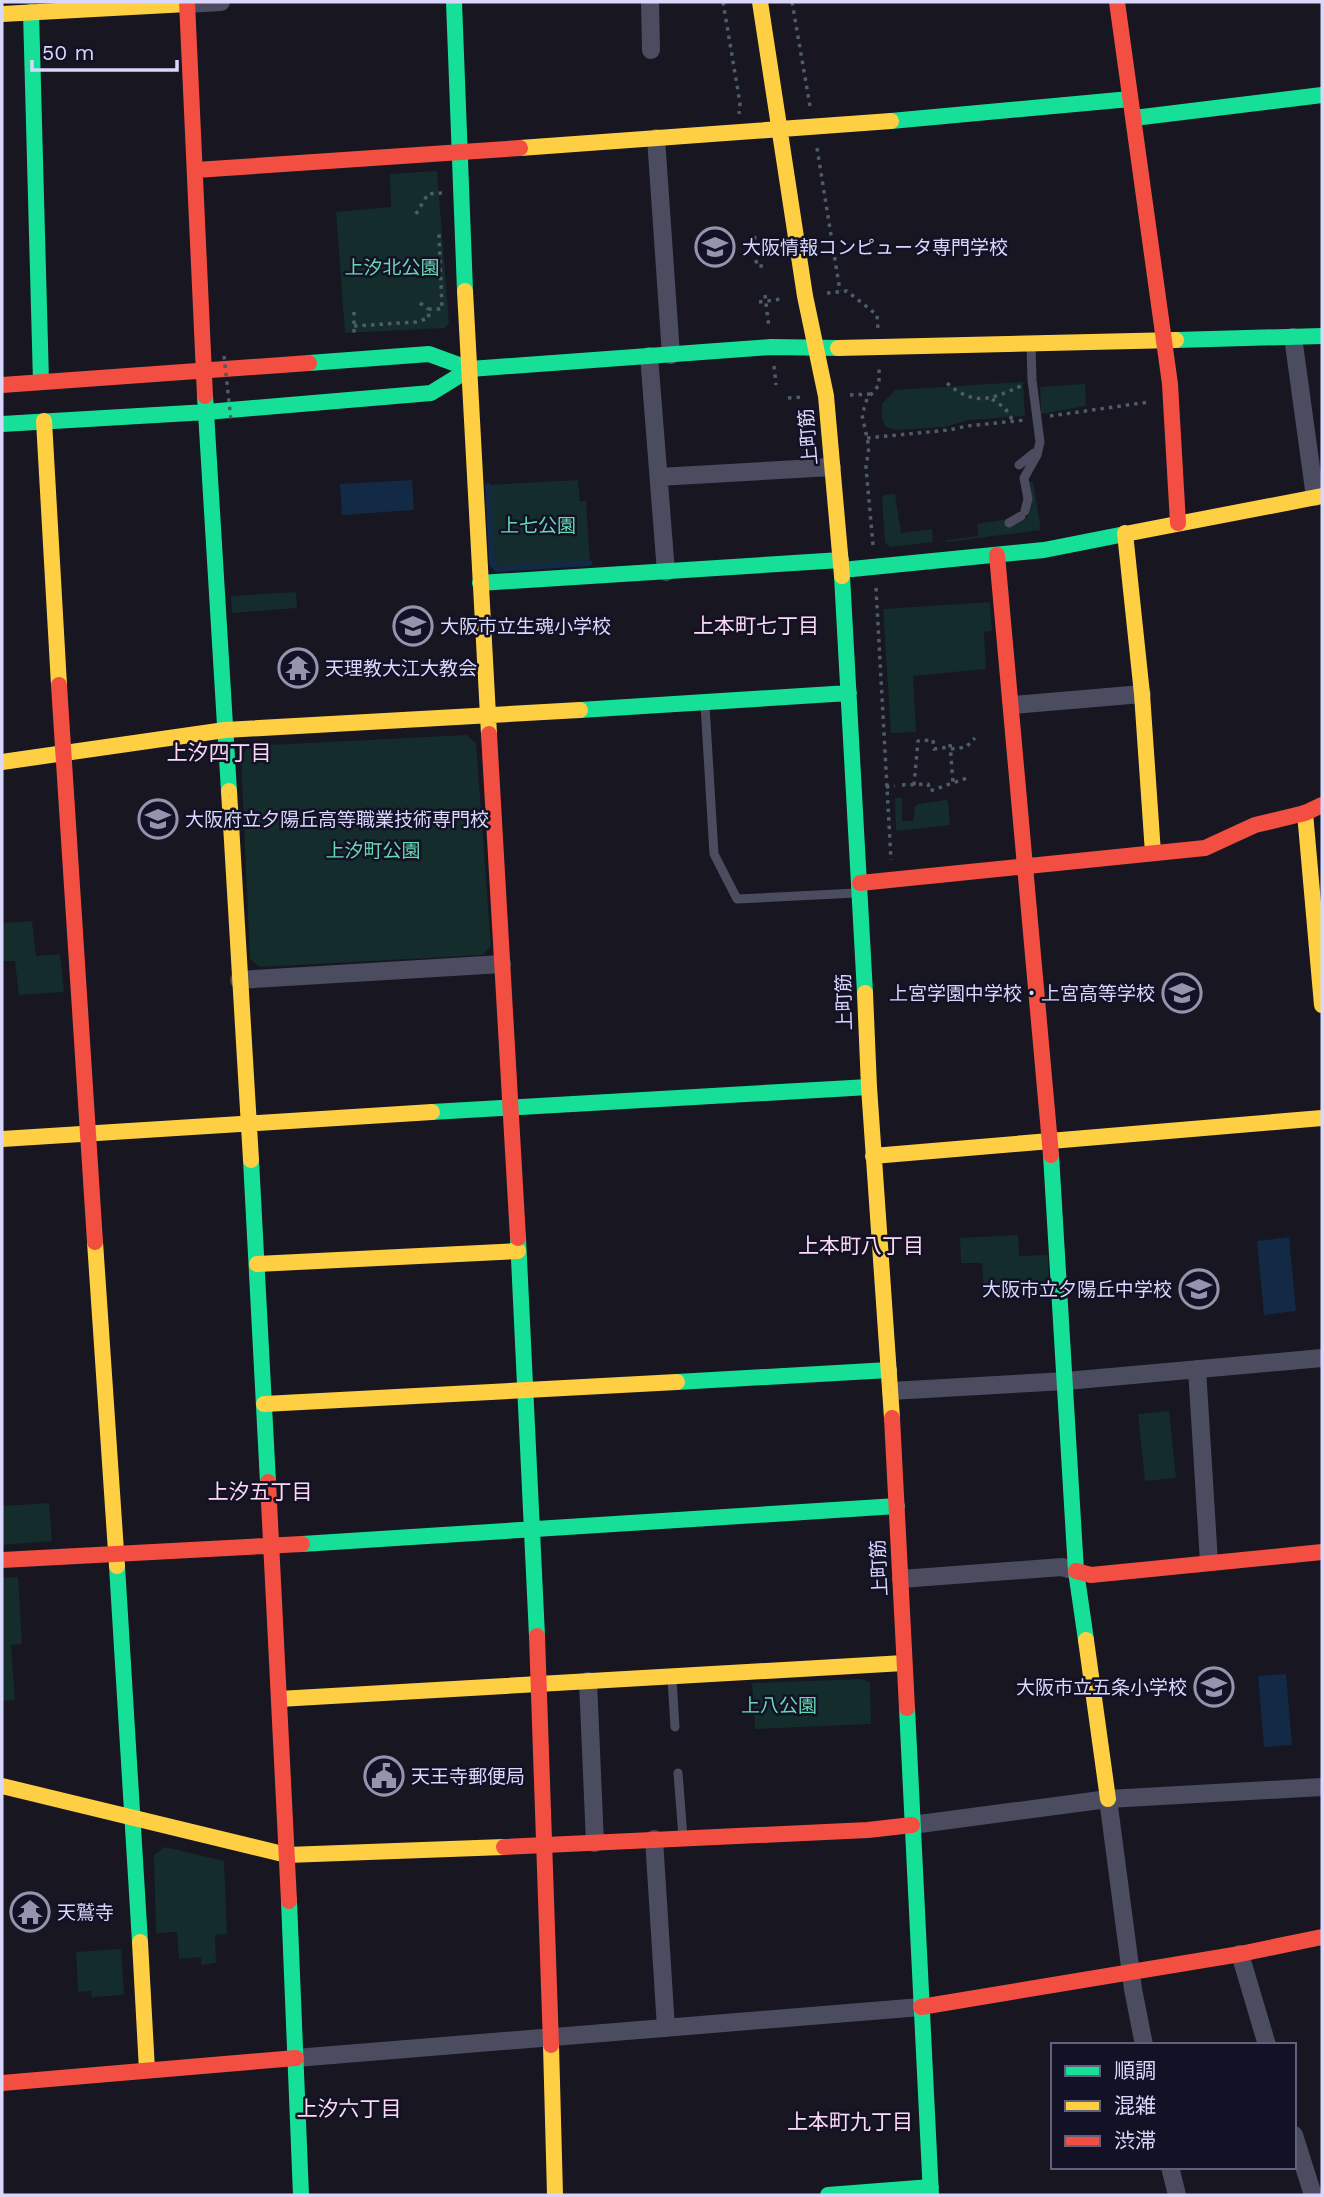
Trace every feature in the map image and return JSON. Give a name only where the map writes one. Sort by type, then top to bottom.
[{"type":"street","points":[[2,14],[221,2]]},
{"type":"street","points":[[454,2],[480,583],[533,1528],[555,2195]]},
{"type":"street","points":[[650,2],[651,50]]},
{"type":"street","name":"上町筋","points":[[760,2],[805,296],[826,396],[841,565],[861,888],[873,1156],[890,1370],[931,2191]]},
{"type":"street","points":[[1117,2],[1170,384],[1178,523]]},
{"type":"street","points":[[187,3],[204,370],[257,1264],[301,2195]]},
{"type":"street","points":[[32,12],[41,382]]},
{"type":"street","points":[[1134,118],[1322,95]]},
{"type":"street","points":[[196,170],[778,129],[1129,99]]},
{"type":"street","points":[[656,138],[671,355]]},
{"type":"street","points":[[2,385],[429,354],[470,369],[771,347],[878,348],[1322,336]]},
{"type":"street","points":[[480,583],[841,565],[875,568],[1044,550],[1318,496],[1293,337]]},
{"type":"street","points":[[649,356],[666,572]]},
{"type":"street","points":[[2,424],[207,412],[431,393],[470,369]]},
{"type":"street","points":[[44,421],[62,754],[134,1818],[147,2070]]},
{"type":"street","points":[[659,477],[832,467]]},
{"type":"street","points":[[1125,533],[1142,694],[1153,853]]},
{"type":"street","points":[[998,555],[1050,1142],[1076,1571],[1133,1989],[1144,2043]]},
{"type":"street","points":[[2,762],[225,730],[849,693]]},
{"type":"street","points":[[1012,705],[1142,694]]},
{"type":"street","points":[[861,888],[1205,848],[1255,825],[1306,813],[1322,805]]},
{"type":"street","points":[[1306,813],[1317,891],[1322,1005]]},
{"type":"street","points":[[239,980],[502,964]]},
{"type":"street","points":[[2,1139],[869,1087]]},
{"type":"street","points":[[873,1156],[1322,1118]]},
{"type":"street","points":[[257,1264],[518,1251]]},
{"type":"street","points":[[891,1391],[1066,1381],[1322,1358]]},
{"type":"street","points":[[1197,1369],[1209,1562]]},
{"type":"street","points":[[264,1404],[890,1370]]},
{"type":"street","points":[[2,1560],[270,1546],[897,1506]]},
{"type":"street","points":[[901,1579],[1062,1567],[1091,1575],[1322,1552]]},
{"type":"street","points":[[279,1699],[904,1663]]},
{"type":"street","points":[[588,1681],[595,1843]]},
{"type":"street","points":[[2,1786],[287,1855],[868,1830],[1108,1799],[1322,1787]]},
{"type":"street","points":[[654,1839],[666,2028]]},
{"type":"street","points":[[2,2083],[921,2007],[1240,1954],[1322,1937]]},
{"type":"street","points":[[1240,1954],[1266,2043]]},
{"type":"street","points":[[1296,2142],[1312,2195]]},
{"type":"street","points":[[1170,2169],[1177,2195]]},
{"type":"street","points":[[828,2195],[931,2191]]},
{"type":"lane","points":[[1009,523],[1023,513],[1028,499],[1024,478],[1039,451],[1031,344]]},
{"type":"lane","points":[[1019,465],[1033,454],[1039,434]]},
{"type":"lane","points":[[705,702],[713,854],[737,899],[861,888]]},
{"type":"lane","points":[[672,1678],[675,1727]]},
{"type":"lane","points":[[678,1773],[683,1838]]},
{"type":"path","points":[[723,2],[740,103],[739,116]]},
{"type":"path","points":[[416,214],[428,194]]},
{"type":"path","points":[[420,303],[428,309],[442,309],[439,232]]},
{"type":"path","points":[[753,238],[761,237]]},
{"type":"path","points":[[758,260],[757,267],[766,266]]},
{"type":"path","points":[[840,292],[847,291],[877,315]]},
{"type":"path","points":[[354,326],[416,323],[429,317],[428,309]]},
{"type":"path","points":[[354,312],[354,339]]},
{"type":"path","points":[[224,356],[230,420]]},
{"type":"path","points":[[992,399],[1032,380]]},
{"type":"path","points":[[947,383],[968,396],[992,399],[1005,408],[1013,421]]},
{"type":"path","points":[[880,385],[870,394],[862,415],[869,447],[866,467],[875,568],[889,858],[895,865]]},
{"type":"path","points":[[867,438],[1150,401],[1150,393]]},
{"type":"path","points":[[914,785],[918,741],[933,740],[933,749],[966,747],[975,738]]},
{"type":"path","points":[[950,747],[953,783]]},
{"type":"path","points":[[902,785],[928,784],[930,790],[967,778]]},
{"type":"path","points":[[886,786],[895,786]]},
{"type":"green space","name":"上汐北公園","points":[[437,171],[449,323],[445,328],[345,333],[336,212],[391,207],[390,174]]},
{"type":"green space","points":[[1023,382],[1025,416],[969,420],[944,427],[895,430],[885,426],[882,419],[882,404],[895,390]]},
{"type":"green space","points":[[1085,384],[1086,406],[1041,414],[1040,387]]},
{"type":"green space","name":"上七公園","points":[[578,480],[580,501],[586,501],[590,564],[497,569],[492,563],[487,485]]},
{"type":"green space","points":[[1030,482],[1033,482],[1041,530],[947,542],[978,536],[977,524],[1008,519],[1010,527],[1024,520],[1032,504]]},
{"type":"green space","points":[[895,494],[901,533],[932,529],[933,542],[890,547],[885,542],[882,499],[884,495]]},
{"type":"green space","points":[[296,592],[297,608],[232,613],[231,596]]},
{"type":"green space","points":[[990,602],[992,631],[984,632],[986,669],[913,676],[916,732],[891,733],[883,609]]},
{"type":"green space","name":"上汐町公園","points":[[467,735],[476,743],[491,946],[483,955],[260,967],[250,959],[241,756],[250,746]]},
{"type":"green space","points":[[895,798],[902,798],[902,821],[913,821],[918,804],[948,801],[950,825],[896,831]]},
{"type":"green space","points":[[32,921],[36,956],[60,954],[64,992],[19,995],[15,961],[2,961],[2,923]]},
{"type":"green space","points":[[1018,1235],[1019,1256],[1048,1255],[1049,1290],[984,1293],[982,1263],[961,1263],[960,1238]]},
{"type":"green space","points":[[1169,1411],[1176,1478],[1145,1481],[1138,1414]]},
{"type":"green space","points":[[49,1503],[52,1541],[2,1545],[2,1506]]},
{"type":"green space","points":[[18,1577],[22,1644],[11,1645],[15,1700],[2,1701],[2,1578]]},
{"type":"green space","name":"上八公園","points":[[862,1679],[870,1683],[871,1724],[755,1729],[752,1683]]},
{"type":"green space","points":[[165,1847],[224,1861],[227,1934],[215,1935],[216,1963],[201,1965],[201,1957],[179,1959],[177,1932],[156,1933],[154,1855]]},
{"type":"green space","points":[[121,1949],[124,1995],[92,1997],[91,1991],[78,1992],[76,1952]]},
{"type":"water","points":[[412,480],[414,510],[342,515],[340,484]]},
{"type":"water","points":[[1289,1237],[1296,1311],[1264,1315],[1257,1241]]},
{"type":"water","points":[[1286,1674],[1292,1745],[1264,1747],[1258,1676]]},
{"type":"waterway","points":[[488,486],[492,563],[497,569],[589,563]]},
{"type":"traffic: fast","points":[[454,2],[465,291]]},
{"type":"traffic: fast","points":[[31,12],[41,382]]},
{"type":"traffic: fast","points":[[1134,118],[1322,95]]},
{"type":"traffic: fast","points":[[891,121],[1130,99]]},
{"type":"traffic: fast","points":[[1176,340],[1322,336]]},
{"type":"traffic: fast","points":[[309,363],[429,354],[470,369],[771,347],[838,348]]},
{"type":"traffic: fast","points":[[2,424],[207,412],[431,393],[470,369]]},
{"type":"traffic: fast","points":[[205,396],[229,791]]},
{"type":"traffic: fast","points":[[842,570],[1044,550],[1125,534]]},
{"type":"traffic: fast","points":[[480,583],[841,560]]},
{"type":"traffic: fast","points":[[842,576],[865,993]]},
{"type":"traffic: fast","points":[[580,710],[849,693]]},
{"type":"traffic: fast","points":[[432,1112],[869,1087]]},
{"type":"traffic: fast","points":[[1051,1155],[1076,1571],[1086,1640]]},
{"type":"traffic: fast","points":[[251,1160],[268,1482]]},
{"type":"traffic: fast","points":[[518,1238],[537,1636]]},
{"type":"traffic: fast","points":[[677,1382],[889,1370]]},
{"type":"traffic: fast","points":[[302,1544],[897,1506]]},
{"type":"traffic: fast","points":[[117,1566],[140,1942]]},
{"type":"traffic: fast","points":[[907,1708],[931,2195]]},
{"type":"traffic: fast","points":[[289,1901],[301,2195]]},
{"type":"traffic: fast","points":[[828,2195],[931,2187]]},
{"type":"traffic: slow","points":[[760,2],[805,296],[826,396],[842,576]]},
{"type":"traffic: slow","points":[[2,14],[187,4]]},
{"type":"traffic: slow","points":[[520,148],[891,121]]},
{"type":"traffic: slow","points":[[465,291],[489,734]]},
{"type":"traffic: slow","points":[[838,348],[1176,340]]},
{"type":"traffic: slow","points":[[44,421],[59,685]]},
{"type":"traffic: slow","points":[[1125,534],[1322,496]]},
{"type":"traffic: slow","points":[[1125,533],[1142,694],[1153,853]]},
{"type":"traffic: slow","points":[[2,762],[225,730],[580,710]]},
{"type":"traffic: slow","points":[[229,791],[251,1160]]},
{"type":"traffic: slow","points":[[1305,813],[1322,1005]]},
{"type":"traffic: slow","points":[[865,993],[892,1418]]},
{"type":"traffic: slow","points":[[2,1139],[432,1112]]},
{"type":"traffic: slow","points":[[873,1156],[1322,1118]]},
{"type":"traffic: slow","points":[[95,1242],[117,1566]]},
{"type":"traffic: slow","points":[[257,1264],[518,1251]]},
{"type":"traffic: slow","points":[[264,1404],[677,1382]]},
{"type":"traffic: slow","points":[[1086,1640],[1108,1799]]},
{"type":"traffic: slow","points":[[279,1699],[904,1663]]},
{"type":"traffic: slow","points":[[2,1786],[287,1855],[504,1847]]},
{"type":"traffic: slow","points":[[140,1942],[147,2070]]},
{"type":"traffic: slow","points":[[551,2045],[555,2195]]},
{"type":"traffic: jam","points":[[187,2],[205,396]]},
{"type":"traffic: jam","points":[[1117,2],[1170,384],[1178,523]]},
{"type":"traffic: jam","points":[[196,170],[520,148]]},
{"type":"traffic: jam","points":[[2,385],[309,363]]},
{"type":"traffic: jam","points":[[997,555],[1051,1155]]},
{"type":"traffic: jam","points":[[59,685],[95,1242]]},
{"type":"traffic: jam","points":[[489,734],[518,1238]]},
{"type":"traffic: jam","points":[[860,883],[1205,848],[1255,825],[1305,813],[1322,805]]},
{"type":"traffic: jam","points":[[892,1418],[907,1708]]},
{"type":"traffic: jam","points":[[268,1482],[289,1901]]},
{"type":"traffic: jam","points":[[2,1560],[302,1544]]},
{"type":"traffic: jam","points":[[1076,1571],[1091,1575],[1322,1552]]},
{"type":"traffic: jam","points":[[537,1636],[551,2045]]},
{"type":"traffic: jam","points":[[504,1847],[868,1830],[912,1825]]},
{"type":"traffic: jam","points":[[921,2007],[1240,1954],[1322,1937]]},
{"type":"traffic: jam","points":[[2,2083],[296,2058]]},
{"type":"place","name":"大阪情報コンピュータ専門学校","points":[[715,247]]},
{"type":"place","name":"大阪市立生魂小学校","points":[[413,626]]},
{"type":"place","name":"天理教大江大教会","points":[[298,668]]},
{"type":"place","name":"大阪府立夕陽丘高等職業技術専門校","points":[[158,819]]},
{"type":"place","name":"上宮学園中学校・上宮高等学校","points":[[1182,993]]},
{"type":"place","name":"大阪市立夕陽丘中学校","points":[[1199,1289]]},
{"type":"place","name":"大阪市立五条小学校","points":[[1214,1687]]},
{"type":"place","name":"天王寺郵便局","points":[[384,1776]]},
{"type":"place","name":"天鷲寺","points":[[30,1912]]},
{"type":"district","name":"上本町七丁目","points":[[756,625]]},
{"type":"district","name":"上汐四丁目","points":[[219,752]]},
{"type":"district","name":"上本町八丁目","points":[[861,1245]]},
{"type":"district","name":"上汐五丁目","points":[[260,1491]]},
{"type":"district","name":"上汐六丁目","points":[[349,2108]]},
{"type":"district","name":"上本町九丁目","points":[[850,2121]]}]
